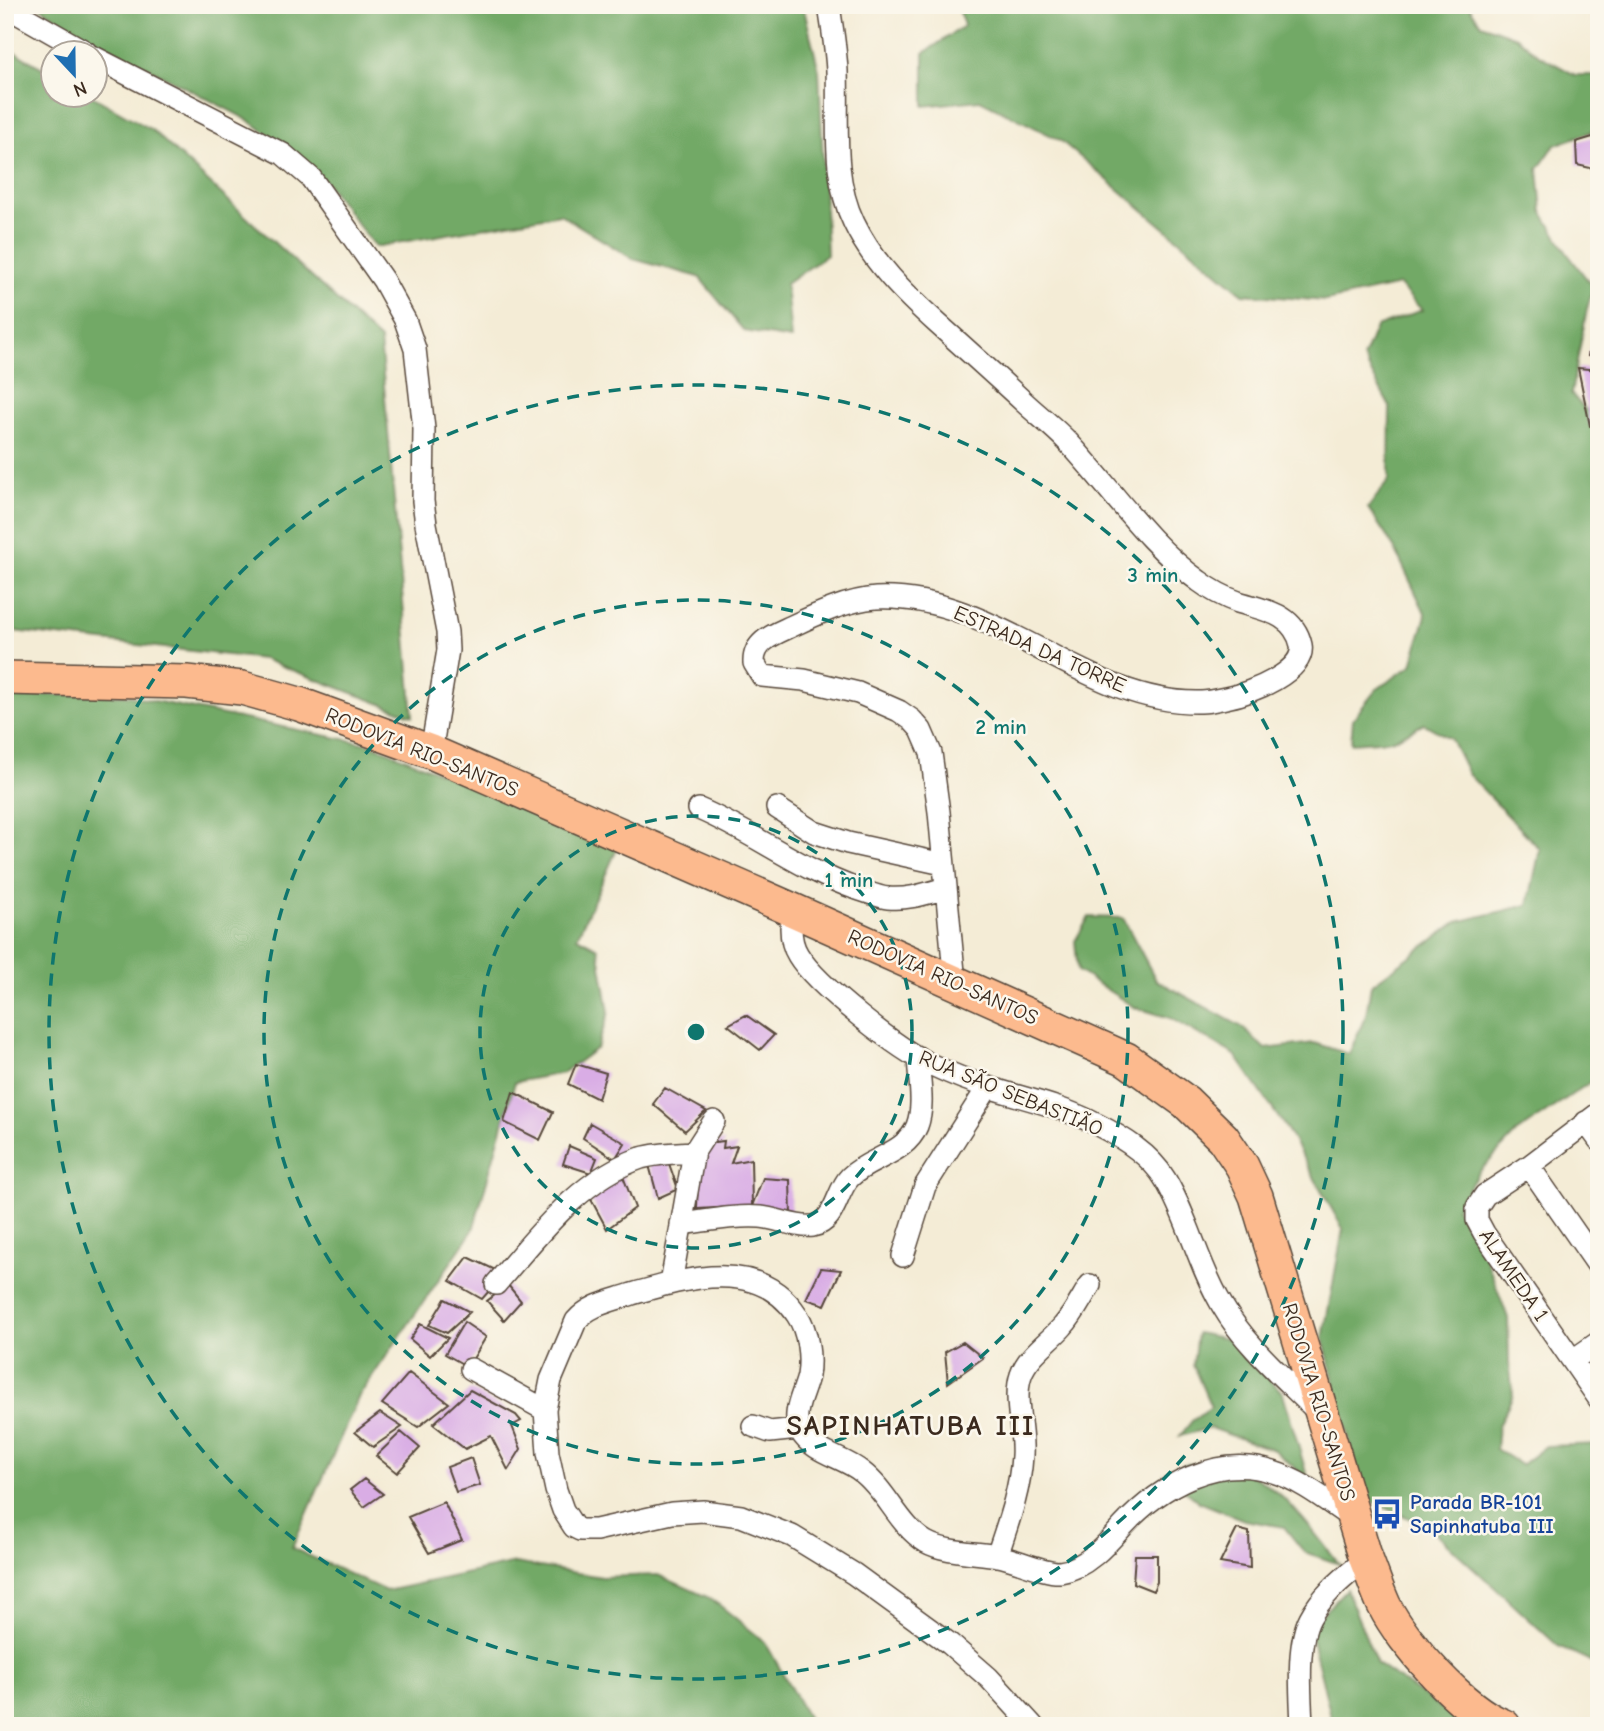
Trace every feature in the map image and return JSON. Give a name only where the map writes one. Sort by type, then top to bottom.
[{"type":"highway","name":"RODOVIA RIO-SANTOS","points":[[5,678],[187,682],[243,688],[299,704],[431,752],[793,909],[1126,1059],[1186,1102],[1223,1138],[1242,1166],[1256,1196],[1366,1559],[1384,1606],[1423,1662],[1453,1691],[1492,1722],[1504,1726]]},
{"type":"street","name":"ESTRADA DA TORRE","points":[[829,5],[836,70],[836,123],[841,185],[852,219],[869,251],[906,294],[1067,441],[1150,538],[1198,580],[1219,594],[1282,617],[1295,630],[1301,645],[1297,662],[1271,682],[1240,695],[1201,702],[1153,697],[1091,676],[991,623],[957,609],[906,599],[872,598],[836,608],[769,637],[756,648],[754,663],[762,676],[804,680],[858,693],[912,720],[921,730],[931,753],[939,812],[955,983]]},
{"type":"street","points":[[5,6],[61,38]]},
{"type":"street","points":[[108,64],[283,154],[302,170],[331,204],[383,280],[405,320],[415,349],[424,429],[423,501],[426,524],[447,632],[448,650],[431,752]]},
{"type":"street","points":[[777,808],[814,832],[848,843],[943,864]]},
{"type":"street","points":[[699,809],[735,824],[818,872],[846,885],[886,898],[916,896],[946,888]]},
{"type":"street","name":"RUA SÃO SEBASTIÃO","points":[[793,909],[790,925],[792,942],[798,956],[821,984],[918,1057],[988,1087],[1096,1123],[1139,1149],[1165,1178],[1199,1260],[1222,1306],[1247,1339],[1326,1420]]},
{"type":"street","points":[[681,1224],[749,1216],[805,1226],[814,1226],[824,1221],[842,1187],[851,1177],[907,1141],[917,1128],[921,1094],[918,1057]]},
{"type":"street","points":[[903,1255],[925,1186],[988,1087]]},
{"type":"street","points":[[1593,1117],[1599,1140]]},
{"type":"street","name":"ALAMEDA 1","points":[[1593,1117],[1480,1200],[1478,1220],[1484,1233],[1599,1399]]},
{"type":"street","points":[[671,1283],[694,1152],[713,1121]]},
{"type":"street","points":[[496,1284],[561,1210],[587,1188],[643,1157],[694,1152]]},
{"type":"street","points":[[1529,1166],[1599,1267]]},
{"type":"street","points":[[1033,1726],[989,1678],[950,1644],[854,1574],[792,1536],[741,1516],[704,1511],[672,1513],[596,1530],[580,1530],[569,1523],[548,1453],[545,1410],[551,1380],[576,1321],[583,1313],[602,1304],[671,1283],[730,1276],[761,1284],[782,1295],[799,1317],[807,1338],[809,1360],[797,1412],[798,1429],[805,1439],[816,1447],[862,1471],[878,1487],[909,1528],[928,1543],[997,1556],[1049,1571],[1069,1570],[1086,1561],[1108,1542],[1152,1498],[1181,1481],[1214,1469],[1246,1464],[1275,1472],[1298,1483],[1355,1520]]},
{"type":"street","points":[[997,1556],[1015,1501],[1020,1472],[1022,1454],[1018,1387],[1021,1375],[1037,1353],[1062,1328],[1090,1285]]},
{"type":"street","points":[[1573,1360],[1599,1342]]},
{"type":"street","points":[[471,1369],[545,1410]]},
{"type":"street","points":[[753,1426],[770,1432],[798,1429]]},
{"type":"street","points":[[1302,1726],[1301,1664],[1309,1619],[1324,1597],[1366,1559]]},
{"type":"green space","points":[[37,5],[803,5],[819,71],[827,255],[786,284],[791,339],[744,331],[699,277],[633,259],[560,214],[375,247],[326,183],[290,150],[248,120],[108,47],[108,38],[91,38]]},
{"type":"green space","points":[[958,5],[1468,5],[1481,24],[1516,37],[1537,54],[1575,75],[1599,75],[1599,129],[1555,145],[1538,169],[1542,211],[1567,253],[1593,287],[1571,394],[1599,424],[1599,1076],[1516,1133],[1479,1172],[1456,1208],[1486,1259],[1508,1318],[1513,1395],[1498,1426],[1496,1449],[1521,1465],[1546,1446],[1599,1444],[1599,1665],[1558,1646],[1429,1527],[1364,1498],[1323,1338],[1343,1229],[1288,1131],[1235,1055],[1170,1018],[1134,1007],[1078,971],[1075,941],[1089,917],[1123,918],[1156,980],[1242,1027],[1265,1049],[1314,1043],[1349,1054],[1366,1015],[1371,985],[1457,922],[1528,905],[1540,849],[1468,774],[1451,739],[1424,724],[1393,740],[1351,743],[1353,719],[1376,690],[1412,665],[1426,615],[1395,549],[1368,508],[1389,480],[1390,407],[1363,358],[1376,327],[1422,310],[1399,285],[1326,301],[1243,294],[1060,140],[980,100],[924,106],[924,53],[964,26]]},
{"type":"green space","points":[[5,47],[38,65],[38,108],[108,108],[108,105],[152,130],[380,340],[413,716],[263,659],[5,630]]},
{"type":"green space","points":[[5,695],[125,695],[373,745],[618,847],[577,937],[598,948],[609,1012],[597,1048],[563,1073],[515,1082],[473,1230],[359,1396],[292,1548],[386,1591],[515,1563],[602,1577],[658,1575],[712,1599],[765,1642],[812,1726],[5,1726]]},
{"type":"green space","points":[[1197,1333],[1232,1340],[1283,1393],[1308,1479],[1274,1450],[1210,1428],[1180,1436],[1192,1421],[1211,1407],[1193,1365]]},
{"type":"green space","points":[[1185,1464],[1228,1466],[1262,1482],[1291,1506],[1339,1564],[1304,1552],[1284,1527],[1244,1520],[1199,1502],[1164,1474]]},
{"type":"green space","points":[[1346,1589],[1377,1664],[1443,1709],[1483,1726],[1330,1726],[1331,1716],[1309,1628]]},
{"type":"building","points":[[1599,135],[1599,170],[1577,165],[1576,142]]},
{"type":"building","points":[[1599,323],[1599,360],[1588,356],[1595,325]]},
{"type":"building","points":[[1578,368],[1599,370],[1599,425],[1590,426]]},
{"type":"building","points":[[746,1015],[774,1035],[760,1050],[728,1025]]},
{"type":"building","points":[[576,1064],[606,1073],[598,1099],[568,1084]]},
{"type":"building","points":[[665,1088],[706,1111],[685,1131],[653,1104]]},
{"type":"building","points":[[513,1092],[553,1112],[540,1140],[504,1122]]},
{"type":"building","points":[[590,1123],[625,1143],[615,1159],[583,1138]]},
{"type":"building","points":[[724,1141],[723,1148],[737,1146],[731,1163],[751,1159],[752,1206],[697,1209],[699,1144]]},
{"type":"building","points":[[569,1146],[597,1158],[591,1173],[563,1164]]},
{"type":"building","points":[[668,1161],[678,1189],[658,1198],[649,1165]]},
{"type":"building","points":[[621,1171],[635,1208],[607,1229],[587,1192]]},
{"type":"building","points":[[763,1178],[790,1180],[791,1216],[751,1208]]},
{"type":"building","points":[[468,1257],[504,1274],[482,1299],[450,1281]]},
{"type":"building","points":[[821,1268],[841,1270],[825,1305],[806,1299]]},
{"type":"building","points":[[508,1285],[521,1301],[504,1320],[487,1301]]},
{"type":"building","points":[[445,1299],[470,1312],[447,1333],[429,1325]]},
{"type":"building","points":[[464,1322],[486,1337],[468,1367],[445,1354]]},
{"type":"building","points":[[420,1324],[448,1338],[430,1356],[410,1339]]},
{"type":"building","points":[[963,1342],[983,1358],[948,1383],[945,1352]]},
{"type":"building","points":[[409,1373],[449,1403],[418,1427],[382,1404]]},
{"type":"building","points":[[470,1390],[516,1415],[521,1421],[512,1426],[521,1449],[508,1470],[491,1436],[465,1449],[433,1424]]},
{"type":"building","points":[[380,1413],[402,1427],[373,1447],[355,1432]]},
{"type":"building","points":[[401,1432],[420,1448],[397,1473],[376,1456]]},
{"type":"building","points":[[471,1458],[480,1485],[456,1492],[447,1467]]},
{"type":"building","points":[[364,1479],[383,1494],[364,1507],[350,1490]]},
{"type":"building","points":[[444,1502],[462,1540],[429,1553],[408,1517]]},
{"type":"building","points":[[1237,1529],[1249,1532],[1250,1568],[1220,1563]]},
{"type":"building","points":[[1135,1555],[1157,1555],[1157,1582],[1153,1591],[1133,1583]]},
{"type":"place","name":"Parada BR-101 Sapinhatuba III","points":[[1387,1514]]},
{"type":"district","name":"SAPINHATUBA III","points":[[911,1426]]}]
